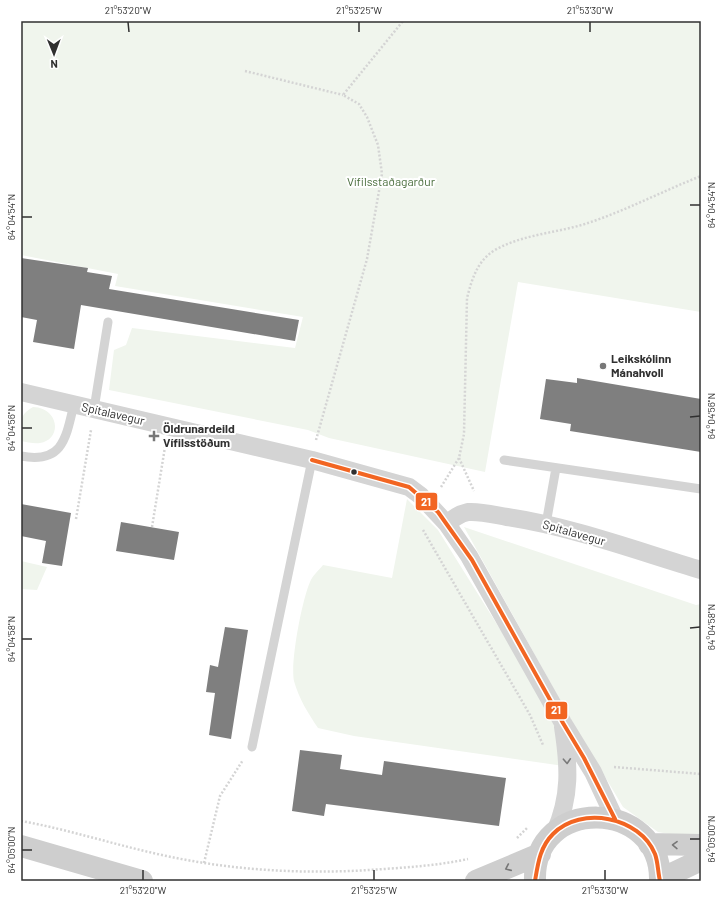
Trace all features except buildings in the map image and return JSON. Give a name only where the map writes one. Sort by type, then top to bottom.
[{"type":"main road","points":[[535,881],[534,872],[540,854],[546,842],[555,832],[569,823],[584,818],[599,816],[615,819],[634,829],[649,844],[658,861],[661,880],[701,860]]},
{"type":"main road","points":[[649,844],[701,845]]},
{"type":"main road","points":[[21,846],[142,881]]},
{"type":"main road","points":[[476,881],[540,854]]},
{"type":"street","name":"Spítalavegur","points":[[21,392],[312,460],[409,488],[421,496],[447,524],[469,556],[563,723],[594,772],[615,819]]},
{"type":"street","name":"Spítalavegur","points":[[447,524],[459,515],[480,512],[546,524],[701,570]]},
{"type":"street","name":"Spítalavegur","points":[[555,832],[566,803],[568,778],[563,723]]},
{"type":"lane","points":[[94,409],[108,322]]},
{"type":"lane","points":[[21,456],[41,458],[55,452],[66,438],[74,404]]},
{"type":"lane","points":[[252,747],[312,460]]},
{"type":"lane","points":[[504,460],[701,489]]},
{"type":"lane","points":[[546,524],[556,468]]},
{"type":"path","points":[[344,95],[403,21]]},
{"type":"path","points":[[245,71],[344,95],[360,104],[374,130],[381,159],[381,182],[368,259],[320,422],[312,460]]},
{"type":"path","points":[[545,749],[530,715],[423,530],[421,523],[422,516],[459,458],[464,426],[467,298],[472,278],[481,261],[495,250],[513,242],[533,236],[562,231],[590,222],[701,176]]},
{"type":"path","points":[[76,519],[94,409]]},
{"type":"path","points":[[152,527],[169,427]]},
{"type":"path","points":[[204,863],[220,796],[252,747]]},
{"type":"path","points":[[608,768],[619,766],[701,774]]},
{"type":"path","points":[[21,821],[153,853],[204,863],[257,870],[309,873],[417,867],[470,858]]},
{"type":"path","points":[[513,841],[529,826]]},
{"type":"green space","name":"Vífilsstaðagarður","points":[[21,21],[701,21],[701,312],[518,282],[485,472],[329,438],[308,430],[109,390],[114,350],[126,345],[132,328],[295,348],[303,317],[115,286],[118,274],[21,255]]},
{"type":"green space","points":[[33,407],[42,409],[49,413],[53,418],[55,431],[47,441],[33,443],[21,441],[22,417]]},
{"type":"green space","points":[[407,499],[438,530],[551,711],[563,744],[564,766],[354,736],[318,728],[307,711],[296,688],[293,672],[300,616],[311,580],[323,565],[392,578]]},
{"type":"green space","points":[[464,527],[696,605],[701,604],[701,834],[676,835],[658,832],[623,807],[566,711]]},
{"type":"green space","points":[[21,561],[47,567],[37,590],[21,589]]},
{"type":"transit line","name":"21","points":[[312,460],[409,487],[438,512],[472,560],[584,758],[615,819]]},
{"type":"transit line","name":"21","points":[[535,881],[542,850],[553,834],[565,825],[579,820],[594,818],[609,819],[624,824],[637,831],[647,841],[655,854],[660,881]]},
{"type":"place","name":"Leikskólinn Mánahvoll","points":[[603,366]]},
{"type":"place","name":"Öldrunardeild Vífilsstöðum","points":[[154,436]]}]
